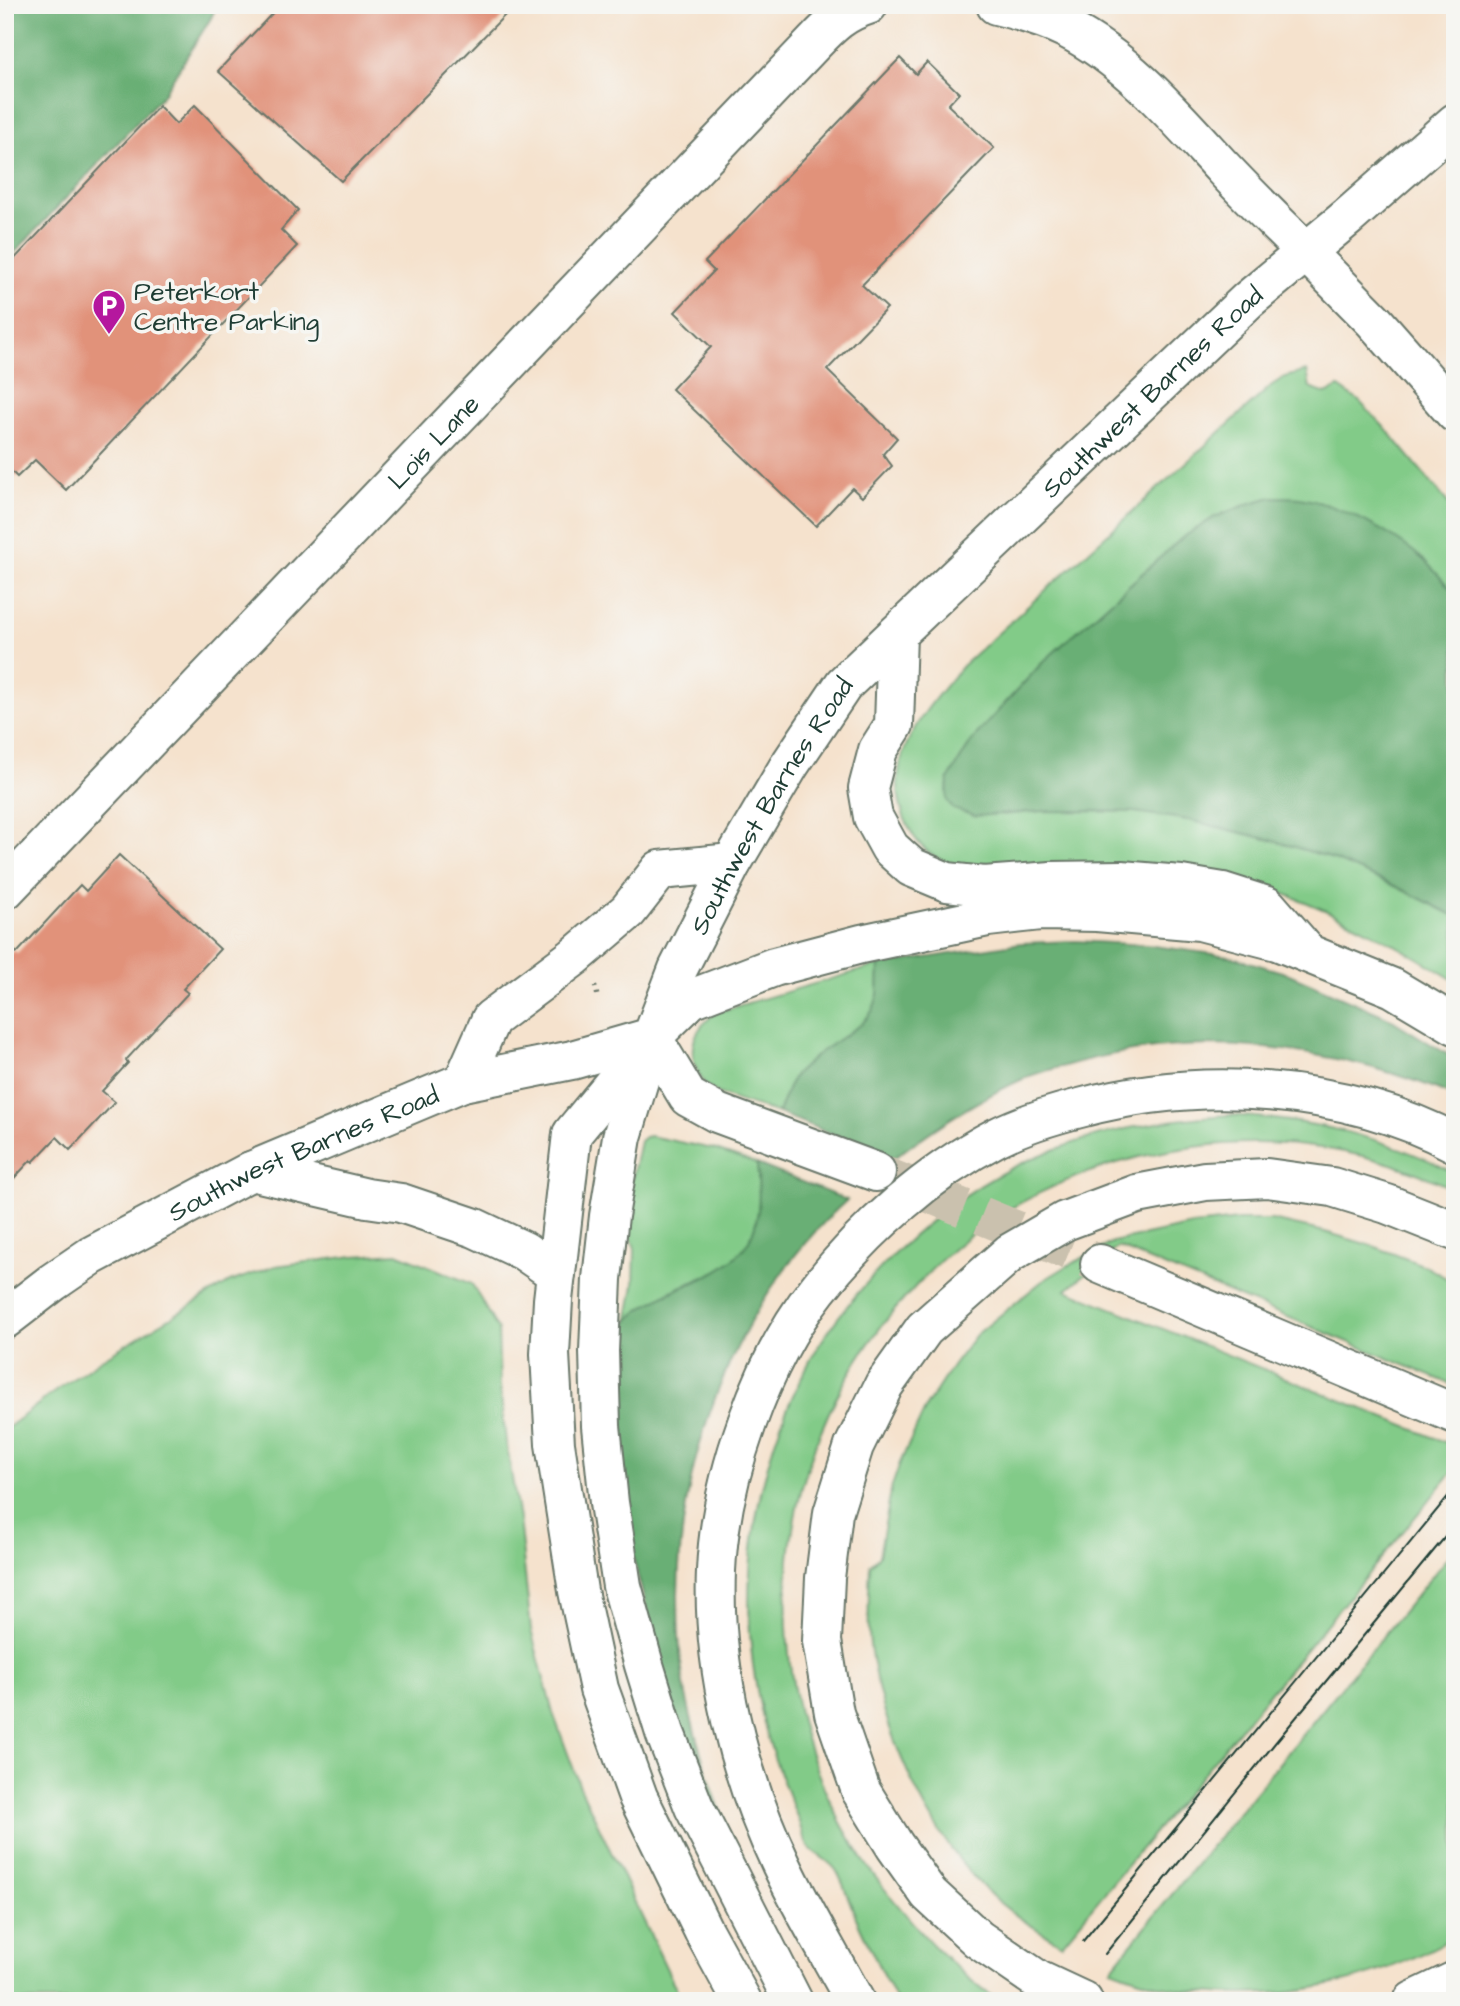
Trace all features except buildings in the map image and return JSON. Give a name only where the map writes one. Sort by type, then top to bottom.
[{"type":"main road","name":"Lois Lane","points":[[5,890],[833,23],[849,12],[868,5]]},
{"type":"main road","points":[[996,5],[1041,18],[1066,29],[1117,62],[1164,104],[1253,200],[1374,321],[1455,413]]},
{"type":"main road","name":"Southwest Barnes Road","points":[[5,1319],[91,1256],[251,1171],[463,1082],[572,1060],[652,1037],[678,969],[732,863],[789,766],[844,684],[1248,300],[1455,123]]},
{"type":"main road","points":[[897,634],[894,725],[878,750],[868,788],[873,817],[890,848],[911,867],[947,882],[985,886],[1121,880],[1223,892],[1267,906],[1308,953]]},
{"type":"main road","points":[[463,1082],[491,1019],[574,957],[628,911],[660,870],[732,863]]},
{"type":"main road","points":[[742,2001],[703,1930],[638,1797],[599,1689],[578,1591],[555,1444],[550,1354],[572,1134],[652,1037],[691,999],[763,971],[861,944],[988,917],[1041,911],[1097,912],[1200,921],[1277,941],[1308,953],[1393,988],[1455,1025]]},
{"type":"main road","points":[[652,1037],[688,1097],[717,1113],[876,1172]]},
{"type":"main road","points":[[652,1037],[622,1137],[602,1279],[599,1351],[601,1426],[609,1503],[622,1586],[665,1733],[694,1807],[793,2001]]},
{"type":"main road","points":[[855,2001],[781,1864],[757,1807],[723,1686],[717,1619],[716,1569],[729,1481],[760,1390],[786,1337],[817,1290],[900,1203],[949,1167],[998,1137],[1046,1117],[1110,1100],[1172,1091],[1240,1088],[1308,1096],[1370,1110],[1432,1131],[1455,1143]]},
{"type":"main road","points":[[251,1171],[367,1198],[401,1203],[475,1228],[524,1251],[556,1273]]},
{"type":"main road","points":[[1083,2001],[1038,1980],[978,1939],[929,1894],[861,1791],[834,1713],[822,1641],[832,1514],[854,1446],[884,1385],[924,1329],[1010,1253],[1065,1221],[1137,1194],[1205,1181],[1267,1178],[1332,1187],[1387,1204],[1455,1231]]},
{"type":"main road","points":[[1100,1264],[1455,1414]]},
{"type":"main road","points":[[1413,2001],[1455,1981]]},
{"type":"green space","points":[[5,5],[217,5],[162,96],[5,263]]},
{"type":"green space","points":[[1307,371],[1310,388],[1326,394],[1339,387],[1359,401],[1455,511],[1455,593],[1423,560],[1397,540],[1328,505],[1272,497],[1215,517],[1182,538],[1043,662],[978,733],[948,780],[947,791],[1003,815],[1043,811],[1135,812],[1189,820],[1325,856],[1455,916],[1455,981],[1407,951],[1357,925],[1306,902],[1252,883],[974,870],[954,865],[921,846],[909,828],[900,805],[898,782],[908,741],[919,721],[962,666],[1272,385],[1285,377]]},
{"type":"green space","points":[[1272,497],[1314,501],[1366,522],[1413,551],[1455,593],[1455,916],[1325,856],[1189,820],[1135,812],[1089,811],[975,816],[953,809],[947,800],[948,780],[966,750],[978,733],[1043,662],[1182,538],[1215,517]]},
{"type":"green space","points":[[1076,941],[1146,945],[1229,956],[1289,974],[1387,1017],[1455,1059],[1455,1097],[1403,1077],[1332,1058],[1293,1051],[1216,1045],[1138,1050],[1099,1057],[1034,1075],[974,1104],[894,1158],[778,1113],[795,1075],[819,1053],[862,1024],[873,1010],[878,995],[879,965],[1021,943]]},
{"type":"green space","points":[[879,965],[878,995],[873,1010],[862,1024],[819,1053],[795,1075],[778,1113],[725,1096],[708,1087],[702,1080],[693,1059],[693,1043],[704,1023],[717,1012]]},
{"type":"green space","points":[[1229,1115],[1289,1121],[1373,1139],[1455,1173],[1455,1190],[1424,1176],[1360,1156],[1328,1149],[1261,1143],[1166,1151],[1085,1174],[1008,1210],[973,1233],[933,1268],[906,1297],[856,1362],[820,1434],[797,1510],[787,1588],[791,1667],[808,1744],[839,1818],[883,1887],[951,1963],[999,2001],[896,2001],[836,1870],[805,1841],[764,1723],[750,1630],[749,1582],[762,1489],[774,1444],[812,1357],[840,1314],[898,1250],[928,1223],[961,1199],[1013,1167],[1079,1141],[1128,1128]]},
{"type":"green space","points":[[650,1136],[713,1149],[757,1164],[757,1218],[751,1239],[738,1256],[711,1274],[665,1294],[627,1323],[634,1285],[635,1249],[624,1216],[640,1141]]},
{"type":"green space","points":[[757,1164],[847,1200],[809,1239],[775,1283],[746,1330],[722,1380],[704,1432],[690,1485],[681,1540],[679,1632],[686,1695],[703,1761],[741,1867],[682,1746],[629,1541],[615,1357],[622,1343],[626,1324],[633,1315],[663,1296],[717,1271],[743,1248],[756,1221],[759,1186]]},
{"type":"green space","points":[[1272,1220],[1325,1232],[1376,1247],[1425,1266],[1455,1283],[1455,1386],[1118,1247],[1066,1290],[1455,1446],[1455,1469],[1062,1944],[1011,1912],[984,1888],[963,1864],[925,1807],[895,1743],[876,1677],[870,1645],[870,1565],[879,1556],[892,1486],[900,1463],[927,1405],[976,1335],[1041,1282],[1113,1242],[1192,1225]]},
{"type":"green space","points":[[397,1253],[472,1284],[498,1330],[506,1442],[519,1519],[531,1630],[553,1713],[581,1789],[682,2001],[5,2001],[5,1430],[100,1360],[230,1282],[275,1266]]},
{"type":"green space","points":[[1455,1548],[1455,1936],[1387,1969],[1351,1980],[1276,1993],[1199,1992],[1162,1986],[1111,1969]]},
{"type":"tunnel","points":[[876,1172],[1100,1264]]},
{"type":"tram line","points":[[1083,1941],[1455,1488]]},
{"type":"tram line","points":[[1105,1954],[1455,1525]]},
{"type":"place","name":"Peterkort Centre Parking","points":[[109,336]]}]
